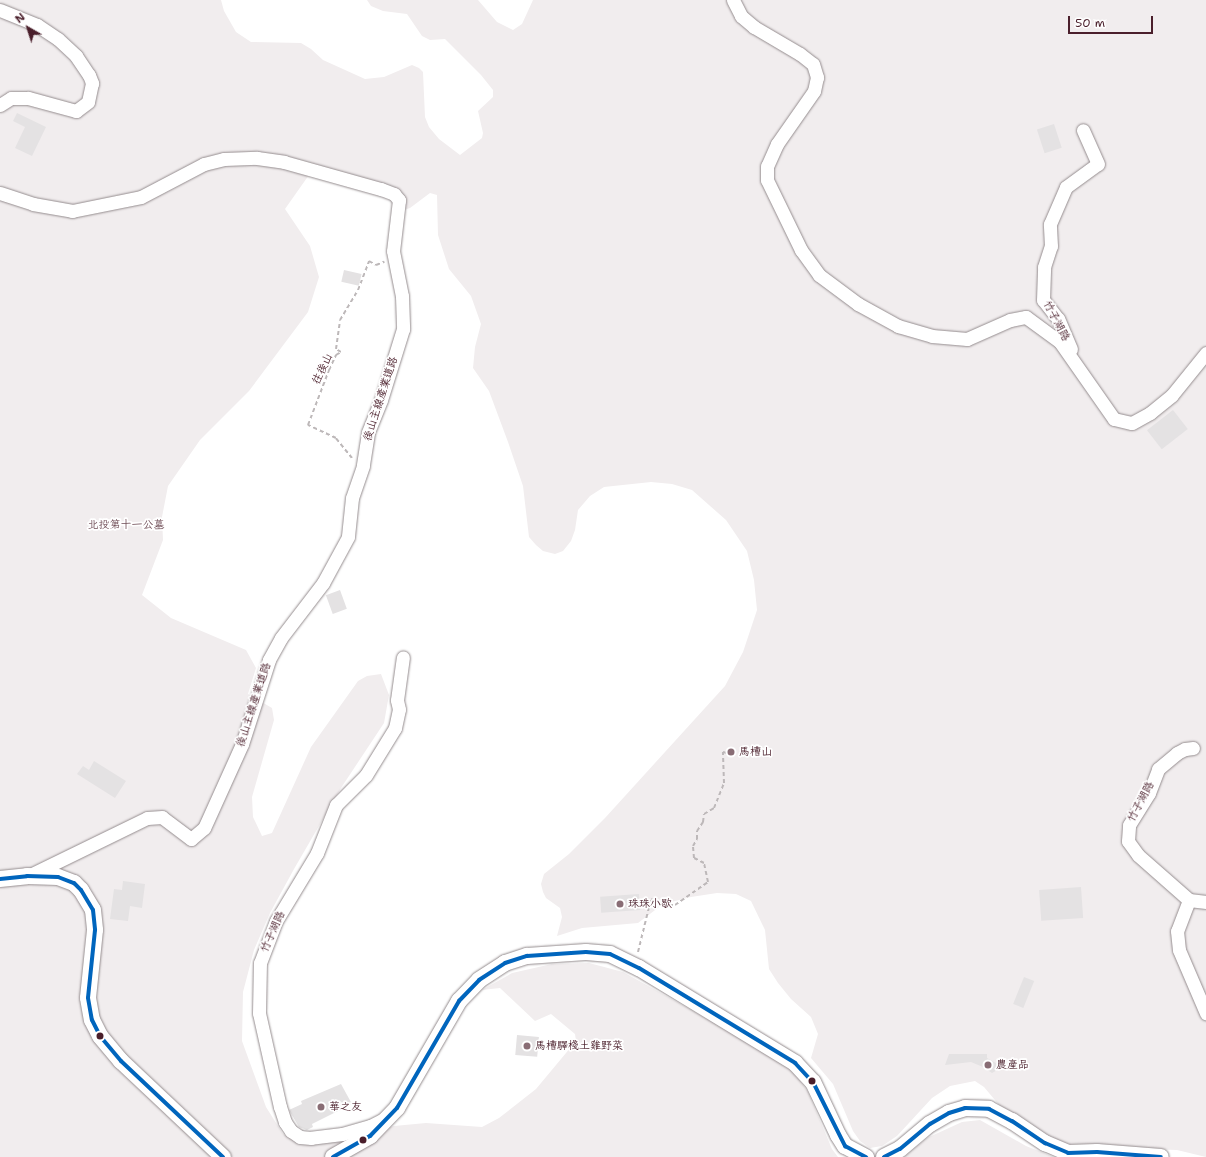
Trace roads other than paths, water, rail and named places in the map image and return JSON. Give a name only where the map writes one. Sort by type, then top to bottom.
[{"type":"main road","points":[[0,879],[27,876],[58,877],[74,883],[81,890],[93,910],[95,930],[88,998],[92,1020],[100,1036],[121,1060],[223,1157]]},
{"type":"main road","points":[[333,1157],[370,1136],[391,1116],[460,1001],[479,980],[505,963],[527,956],[586,952],[610,954],[636,967],[795,1063],[813,1082],[838,1135],[845,1146],[866,1157]]},
{"type":"main road","points":[[884,1157],[900,1149],[930,1124],[949,1113],[965,1108],[989,1109],[1012,1121],[1045,1143],[1068,1153],[1098,1152],[1161,1157]]},
{"type":"street","points":[[732,0],[741,16],[754,27],[800,54],[813,64],[817,77],[814,91],[777,144],[767,166],[767,180],[801,250],[819,275],[858,304],[898,326],[932,336],[968,339],[1010,320],[1026,317],[1060,342],[1078,365],[1114,419],[1132,423],[1150,413],[1172,395],[1206,353]]},
{"type":"street","points":[[0,10],[37,25],[58,39],[76,56],[89,75],[92,83],[88,102],[76,111],[28,98],[11,98],[0,105]]},
{"type":"street","name":"竹子湖路","points":[[1078,365],[1058,319],[1043,300],[1044,267],[1051,246],[1050,224],[1066,187],[1098,164],[1083,130]]},
{"type":"street","name":"後山主線產業道路","points":[[0,193],[33,204],[72,211],[141,197],[204,164],[224,159],[257,158],[284,162],[394,194],[399,200],[393,251],[402,296],[403,329],[381,400],[368,433],[363,466],[352,498],[348,537],[323,582],[281,638],[269,660],[242,744],[204,828],[191,839],[162,817],[148,818],[27,876]]},
{"type":"street","name":"竹子湖路","points":[[391,1116],[370,1126],[342,1134],[311,1138],[300,1137],[291,1131],[285,1122],[280,1107],[259,1013],[260,963],[276,921],[317,853],[336,805],[366,774],[395,728],[399,709],[397,700],[403,657]]},
{"type":"street","name":"竹子湖路","points":[[1189,900],[1138,855],[1128,841],[1128,826],[1148,792],[1158,769],[1177,753],[1185,749],[1193,748]]},
{"type":"street","points":[[1206,902],[1189,900],[1177,931],[1179,950],[1206,1013]]},
{"type":"place","name":"馬槽山","points":[[731,752]]},
{"type":"place","name":"珠珠小歇","points":[[620,904]]},
{"type":"place","name":"馬槽驛棧土雞野菜","points":[[527,1046]]},
{"type":"place","name":"農產品","points":[[988,1065]]},
{"type":"place","name":"華之友","points":[[321,1107]]},
{"type":"park label","name":"北投第十一公墓","points":[[126,525]]}]
